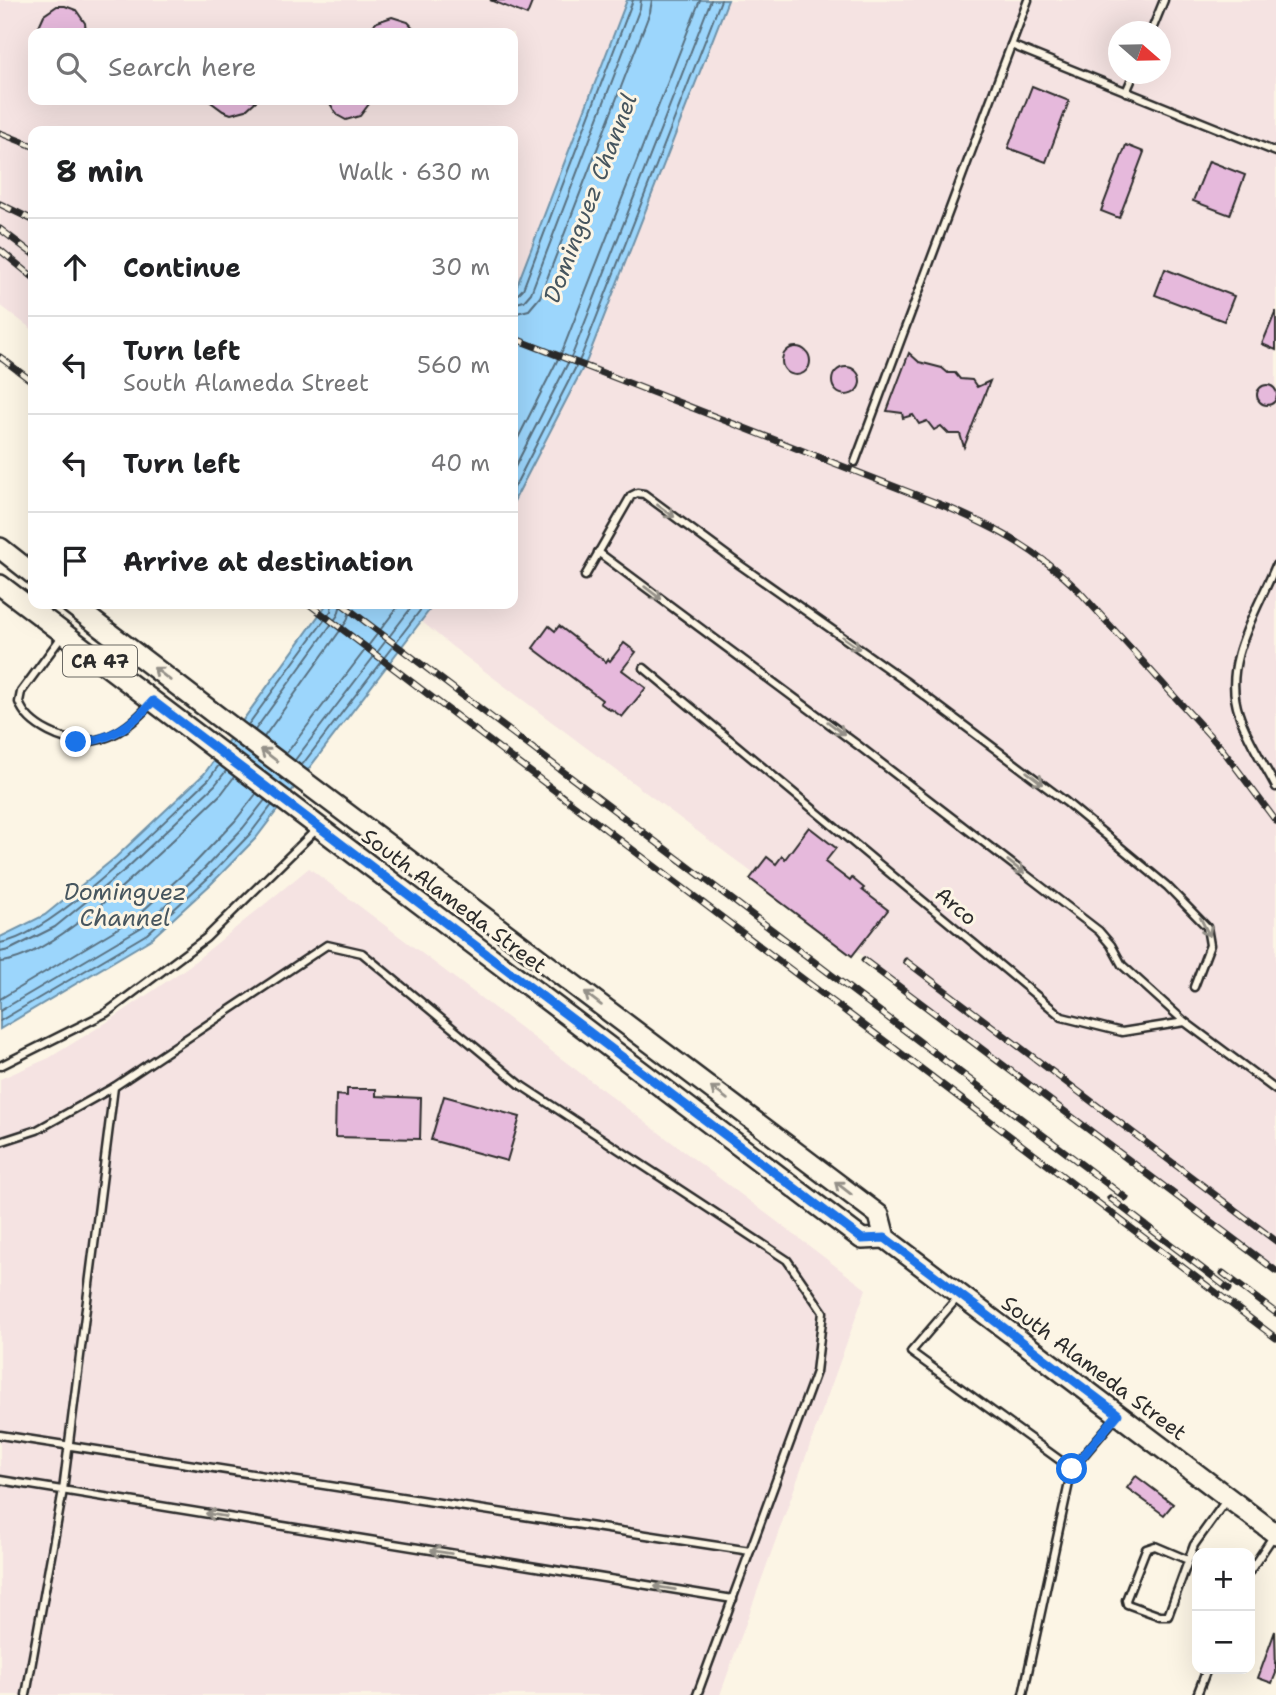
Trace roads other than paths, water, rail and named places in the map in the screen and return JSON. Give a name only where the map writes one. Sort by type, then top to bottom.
[{"type":"main road","points":[[2,553],[28,571]]},
{"type":"main road","name":"South Alameda Street","points":[[0,585],[28,606]]},
{"type":"main road","name":"South Alameda Street","points":[[32,609],[862,1239],[885,1238]]},
{"type":"main road","name":"South Alameda Street","points":[[78,609],[878,1215],[885,1238],[1276,1533]]},
{"type":"lane","points":[[855,462],[1028,0]]},
{"type":"lane","points":[[1155,21],[1164,0]]},
{"type":"lane","points":[[1011,45],[1276,152]]},
{"type":"lane","points":[[1126,92],[1130,84]]},
{"type":"lane","points":[[585,576],[631,496],[644,494],[905,681],[1066,802],[1167,886],[1201,919],[1210,938],[1194,987]]},
{"type":"lane","points":[[598,552],[859,746],[1099,931],[1122,965],[1185,1022],[1276,1090]]},
{"type":"lane","points":[[1276,565],[1239,651],[1233,682],[1239,715],[1276,787]]},
{"type":"lane","points":[[65,633],[21,692],[19,702],[27,718],[63,739],[89,742],[101,740],[131,724],[153,701]]},
{"type":"lane","name":"Arco","points":[[644,668],[1062,1017],[1122,1032],[1185,1022]]},
{"type":"lane","points":[[0,1066],[106,1013],[206,938],[315,824]]},
{"type":"lane","points":[[0,1142],[37,1130],[114,1087],[327,946],[362,953],[522,1086],[788,1260],[823,1312],[816,1372],[697,1695]]},
{"type":"lane","points":[[26,1695],[63,1490],[114,1087]]},
{"type":"lane","points":[[960,1294],[911,1352],[1072,1469]]},
{"type":"lane","points":[[1023,1695],[1072,1469],[1118,1414]]},
{"type":"lane","points":[[0,1435],[750,1551]]},
{"type":"lane","points":[[0,1480],[733,1599]]},
{"type":"lane","points":[[1188,1560],[1155,1546],[1146,1549],[1126,1600],[1127,1604],[1160,1616],[1168,1616],[1194,1545],[1228,1498]]},
{"type":"lane","points":[[1255,1564],[1276,1533]]},
{"type":"lane","points":[[1197,1695],[1205,1674]]},
{"type":"water","name":"Dominguez Channel","points":[[627,0],[728,0],[587,360],[518,493],[518,283]]},
{"type":"water","name":"Dominguez Channel","points":[[323,609],[430,609],[256,838],[211,884],[151,939],[0,1029],[0,937],[45,915],[116,857],[204,774]]},
{"type":"railway","points":[[0,133],[28,144]]},
{"type":"railway","points":[[0,204],[28,218]]},
{"type":"railway","points":[[0,229],[28,250]]},
{"type":"railway","points":[[0,250],[28,273]]},
{"type":"railway","points":[[518,340],[947,507],[1017,542],[1078,590],[1222,749],[1276,821]]},
{"type":"railway","points":[[0,357],[28,378]]},
{"type":"railway","points":[[316,609],[1276,1338]]},
{"type":"railway","points":[[349,609],[1126,1198]]},
{"type":"railway","points":[[864,960],[1276,1271]]},
{"type":"railway","points":[[906,961],[1276,1241]]},
{"type":"railway","points":[[1110,1198],[1229,1289]]},
{"type":"railway","points":[[1223,1273],[1276,1313]]}]
